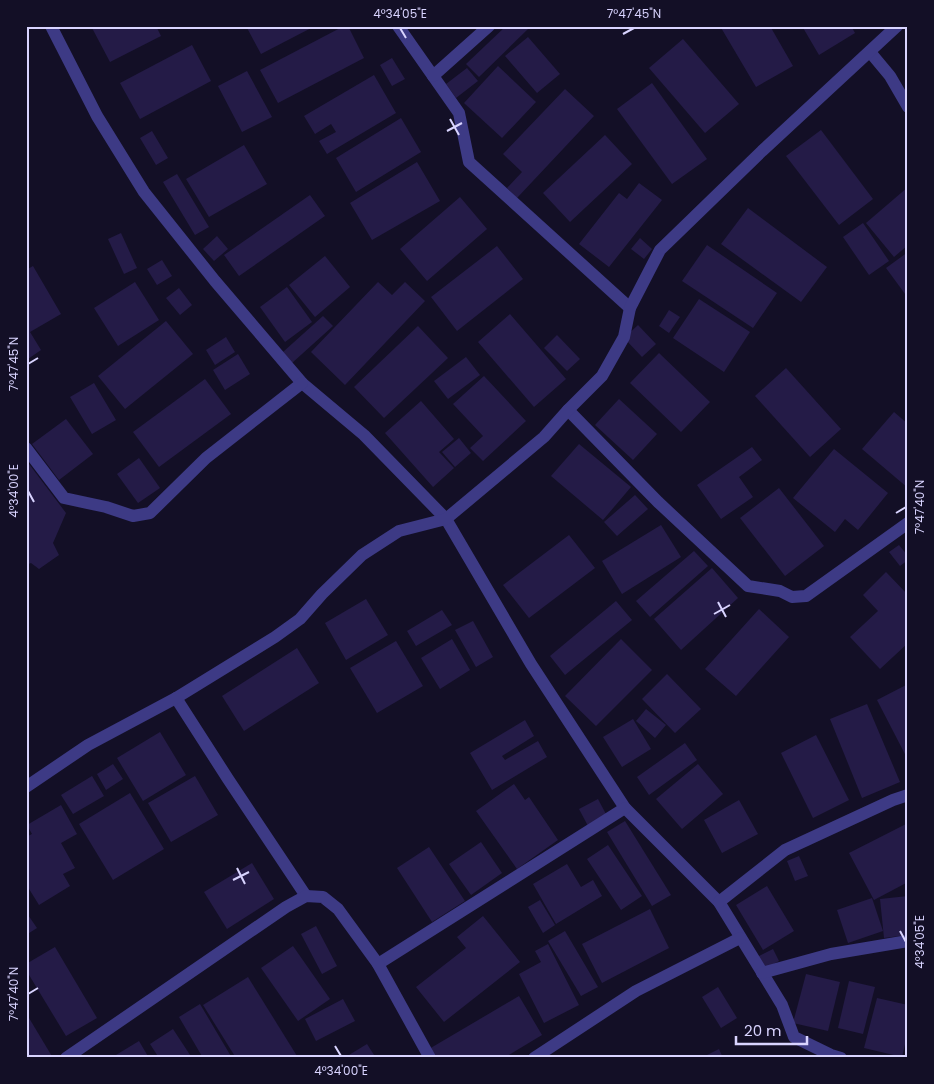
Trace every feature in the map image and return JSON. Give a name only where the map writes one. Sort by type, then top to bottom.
[{"type":"street","points":[[51,26],[97,116],[144,192],[215,281],[302,383],[364,435],[446,519],[531,664],[625,808],[719,902],[782,1005],[794,1038],[835,1057]]},
{"type":"street","points":[[398,26],[460,113],[469,162],[630,308]]},
{"type":"street","points":[[433,76],[489,26]]},
{"type":"street","points":[[26,787],[88,745],[176,698],[275,637],[300,619],[322,594],[362,555],[399,531],[446,519],[544,437],[602,376],[624,336],[630,308],[660,250],[762,151],[897,26]]},
{"type":"street","points":[[870,52],[890,76],[908,107]]},
{"type":"street","points":[[26,448],[64,498],[106,507],[133,516],[150,513],[206,458],[302,383]]},
{"type":"street","points":[[568,410],[658,502],[748,586],[780,591],[792,597],[806,596],[908,523]]},
{"type":"street","points":[[176,698],[306,896]]},
{"type":"street","points":[[719,902],[785,850],[893,800],[908,795]]},
{"type":"street","points":[[378,964],[625,808]]},
{"type":"street","points":[[66,1058],[286,907],[306,896],[323,897],[338,910],[378,964],[430,1058]]},
{"type":"street","points":[[534,1058],[636,991],[740,938]]},
{"type":"street","points":[[762,973],[831,954],[908,941]]},
{"type":"building","points":[[91,26],[156,26],[161,36],[110,62]]},
{"type":"building","points":[[246,26],[315,26],[261,54]]},
{"type":"building","points":[[344,26],[348,26],[364,58],[278,103],[260,70]]},
{"type":"building","points":[[506,26],[526,26],[528,29],[479,77],[466,64]]},
{"type":"building","points":[[720,26],[770,26],[793,66],[756,87]]},
{"type":"building","points":[[802,26],[851,26],[855,33],[819,55]]},
{"type":"building","points":[[528,37],[560,74],[537,93],[505,56]]},
{"type":"building","points":[[683,39],[739,104],[705,133],[649,68]]},
{"type":"building","points":[[192,45],[211,81],[140,119],[120,83]]},
{"type":"building","points":[[392,58],[405,79],[392,86],[380,65]]},
{"type":"building","points":[[498,66],[536,102],[502,138],[464,103]]},
{"type":"building","points":[[467,68],[478,81],[456,98],[446,84]]},
{"type":"building","points":[[247,71],[272,117],[242,132],[218,86]]},
{"type":"building","points":[[374,75],[396,113],[327,154],[319,141],[336,132],[331,124],[315,134],[304,116]]},
{"type":"building","points":[[652,83],[707,159],[672,184],[617,109]]},
{"type":"building","points":[[565,89],[594,116],[517,198],[507,188],[522,172],[503,154]]},
{"type":"building","points":[[401,118],[421,152],[356,192],[336,158]]},
{"type":"building","points":[[821,130],[873,199],[839,225],[786,156]]},
{"type":"building","points":[[152,131],[168,158],[156,165],[140,138]]},
{"type":"building","points":[[605,135],[632,164],[570,222],[543,193]]},
{"type":"building","points":[[244,145],[267,184],[209,217],[186,179]]},
{"type":"building","points":[[417,162],[440,201],[372,240],[350,203]]},
{"type":"building","points":[[177,174],[209,227],[195,235],[163,182]]},
{"type":"building","points":[[639,183],[662,200],[609,267],[579,244],[619,193],[627,199]]},
{"type":"building","points":[[908,187],[908,245],[894,257],[866,223]]},
{"type":"building","points":[[310,195],[325,216],[239,276],[224,255]]},
{"type":"building","points":[[460,197],[487,229],[427,281],[400,249]]},
{"type":"building","points":[[748,208],[827,267],[801,302],[721,244]]},
{"type":"building","points":[[863,223],[889,261],[869,275],[843,237]]},
{"type":"building","points":[[121,233],[137,268],[124,274],[108,239]]},
{"type":"building","points":[[217,236],[228,249],[214,261],[203,249]]},
{"type":"building","points":[[640,238],[652,249],[644,259],[631,249]]},
{"type":"building","points":[[707,245],[777,293],[753,328],[682,281]]},
{"type":"building","points":[[497,246],[523,279],[457,331],[431,297]]},
{"type":"building","points":[[908,252],[908,298],[886,268]]},
{"type":"building","points":[[325,256],[350,287],[315,317],[289,285]]},
{"type":"building","points":[[162,260],[172,276],[157,285],[147,269]]},
{"type":"building","points":[[33,266],[61,314],[30,332],[41,350],[28,359],[26,355],[26,270]]},
{"type":"building","points":[[135,282],[159,320],[118,346],[94,308]]},
{"type":"building","points":[[378,282],[392,295],[405,282],[425,301],[345,385],[311,352]]},
{"type":"building","points":[[287,287],[312,322],[285,342],[260,307]]},
{"type":"building","points":[[179,288],[192,305],[180,315],[166,298]]},
{"type":"building","points":[[699,299],[750,332],[724,372],[673,338]]},
{"type":"building","points":[[669,310],[680,317],[669,333],[659,326]]},
{"type":"building","points":[[510,314],[566,379],[534,407],[478,342]]},
{"type":"building","points":[[323,316],[333,326],[292,363],[283,352]]},
{"type":"building","points":[[166,321],[193,354],[125,409],[98,376]]},
{"type":"building","points":[[638,325],[656,344],[642,357],[624,338]]},
{"type":"building","points":[[418,326],[448,358],[384,418],[354,387]]},
{"type":"building","points":[[557,335],[580,359],[567,371],[544,348]]},
{"type":"building","points":[[226,337],[235,352],[215,365],[206,350]]},
{"type":"building","points":[[659,353],[710,402],[681,432],[630,383]]},
{"type":"building","points":[[238,354],[250,374],[225,390],[213,370]]},
{"type":"building","points":[[466,357],[480,375],[448,399],[434,381]]},
{"type":"building","points":[[786,368],[841,429],[810,457],[755,396]]},
{"type":"building","points":[[484,376],[526,421],[483,461],[470,448],[483,436],[453,404]]},
{"type":"building","points":[[205,379],[231,414],[159,467],[133,432]]},
{"type":"building","points":[[94,383],[116,420],[92,434],[70,397]]},
{"type":"building","points":[[619,399],[657,434],[633,460],[595,425]]},
{"type":"building","points":[[421,401],[454,439],[439,452],[454,468],[433,487],[385,433]]},
{"type":"building","points":[[894,412],[908,424],[908,488],[862,449]]},
{"type":"building","points":[[66,419],[93,454],[59,480],[32,444]]},
{"type":"building","points":[[459,438],[471,453],[455,467],[442,452]]},
{"type":"building","points":[[579,444],[631,487],[603,520],[551,476]]},
{"type":"building","points":[[752,447],[762,460],[739,477],[753,497],[721,519],[697,485]]},
{"type":"building","points":[[834,449],[888,493],[858,530],[845,519],[835,532],[793,498]]},
{"type":"building","points":[[139,458],[160,488],[138,503],[117,474]]},
{"type":"building","points":[[26,460],[66,513],[53,543],[59,555],[39,569],[31,563],[26,565]]},
{"type":"building","points":[[779,488],[824,546],[785,576],[740,518]]},
{"type":"building","points":[[635,495],[648,509],[617,536],[604,522]]},
{"type":"building","points":[[661,525],[681,557],[622,594],[602,561]]},
{"type":"building","points":[[569,535],[595,568],[529,618],[503,585]]},
{"type":"building","points":[[899,545],[908,556],[908,560],[900,566],[889,552]]},
{"type":"building","points":[[694,551],[708,566],[650,617],[636,601]]},
{"type":"building","points":[[712,568],[738,598],[681,650],[654,619]]},
{"type":"building","points":[[886,572],[908,595],[908,643],[880,669],[850,637],[878,611],[863,595]]},
{"type":"building","points":[[366,599],[388,635],[346,660],[325,623]]},
{"type":"building","points":[[616,601],[632,620],[565,675],[550,656]]},
{"type":"building","points":[[759,609],[789,637],[736,696],[705,669]]},
{"type":"building","points":[[442,610],[452,625],[416,646],[407,631]]},
{"type":"building","points":[[473,621],[493,657],[476,667],[455,630]]},
{"type":"building","points":[[452,639],[470,670],[440,689],[421,658]]},
{"type":"building","points":[[621,639],[652,670],[596,726],[565,696]]},
{"type":"building","points":[[396,641],[423,686],[377,713],[350,668]]},
{"type":"building","points":[[297,648],[319,683],[244,731],[222,696]]},
{"type":"building","points":[[667,674],[701,709],[675,733],[642,699]]},
{"type":"building","points":[[908,684],[908,760],[877,700]]},
{"type":"building","points":[[867,704],[900,782],[862,798],[830,719]]},
{"type":"building","points":[[646,709],[666,725],[655,738],[636,721]]},
{"type":"building","points":[[633,719],[651,749],[622,767],[603,737]]},
{"type":"building","points":[[525,720],[534,736],[502,756],[505,760],[538,741],[547,757],[492,790],[470,753]]},
{"type":"building","points":[[160,732],[186,775],[143,801],[117,758]]},
{"type":"building","points":[[816,735],[849,800],[813,818],[781,753]]},
{"type":"building","points":[[685,743],[697,760],[649,795],[637,777]]},
{"type":"building","points":[[113,764],[123,779],[106,790],[97,774]]},
{"type":"building","points":[[698,764],[723,794],[682,829],[656,799]]},
{"type":"building","points":[[92,776],[104,796],[73,814],[61,795]]},
{"type":"building","points":[[195,776],[218,815],[171,842],[148,803]]},
{"type":"building","points":[[514,784],[525,800],[529,797],[558,840],[517,869],[476,811]]},
{"type":"building","points":[[130,793],[164,849],[113,880],[79,824]]},
{"type":"building","points":[[598,799],[607,816],[588,826],[579,809]]},
{"type":"building","points":[[739,800],[758,834],[722,853],[704,820]]},
{"type":"building","points":[[61,805],[77,834],[61,843],[75,868],[63,874],[70,886],[39,905],[26,884],[26,837],[32,834],[27,825]]},
{"type":"building","points":[[625,821],[671,895],[652,906],[607,832]]},
{"type":"building","points":[[908,823],[908,882],[874,900],[849,853]]},
{"type":"building","points":[[481,842],[502,873],[471,895],[449,864]]},
{"type":"building","points":[[608,845],[642,896],[621,910],[587,859]]},
{"type":"building","points":[[429,847],[465,901],[432,922],[397,868]]},
{"type":"building","points":[[799,856],[808,876],[795,881],[787,861]]},
{"type":"building","points":[[252,863],[274,899],[227,929],[204,892]]},
{"type":"building","points":[[567,864],[581,887],[593,880],[602,896],[556,924],[533,884]]},
{"type":"building","points":[[767,886],[794,931],[763,950],[736,905]]},
{"type":"building","points":[[908,896],[908,935],[884,938],[880,899]]},
{"type":"building","points":[[872,898],[883,931],[848,943],[837,910]]},
{"type":"building","points":[[540,900],[555,925],[543,933],[528,907]]},
{"type":"building","points":[[650,909],[669,948],[602,983],[582,944]]},
{"type":"building","points":[[26,912],[37,928],[26,935]]},
{"type":"building","points":[[483,916],[520,962],[444,1022],[416,987],[466,948],[457,937]]},
{"type":"building","points":[[316,926],[337,966],[322,974],[301,934]]},
{"type":"building","points":[[565,931],[598,987],[581,996],[548,941]]},
{"type":"building","points":[[548,944],[579,1005],[544,1023],[519,974],[541,962],[535,951]]},
{"type":"building","points":[[293,946],[330,999],[298,1021],[261,968]]},
{"type":"building","points":[[55,947],[97,1018],[66,1036],[26,970],[26,964]]},
{"type":"building","points":[[773,949],[779,961],[763,970],[757,957]]},
{"type":"building","points":[[806,974],[840,982],[828,1031],[793,1023]]},
{"type":"building","points":[[248,977],[297,1056],[294,1058],[236,1058],[203,1005]]},
{"type":"building","points":[[849,981],[875,987],[863,1034],[838,1028]]},
{"type":"building","points":[[718,987],[737,1018],[721,1028],[702,997]]},
{"type":"building","points":[[519,996],[542,1035],[504,1058],[434,1058],[429,1049]]},
{"type":"building","points":[[877,998],[908,1005],[908,1032],[902,1057],[864,1048]]},
{"type":"building","points":[[343,999],[355,1021],[316,1041],[305,1019]]},
{"type":"building","points":[[200,1004],[232,1058],[203,1058],[179,1017]]},
{"type":"building","points":[[26,1013],[53,1058],[26,1058]]},
{"type":"building","points":[[173,1029],[192,1058],[159,1058],[150,1044]]},
{"type":"building","points":[[139,1041],[149,1058],[111,1058]]},
{"type":"building","points":[[367,1044],[376,1058],[344,1058]]},
{"type":"building","points":[[719,1049],[723,1058],[701,1058]]}]
